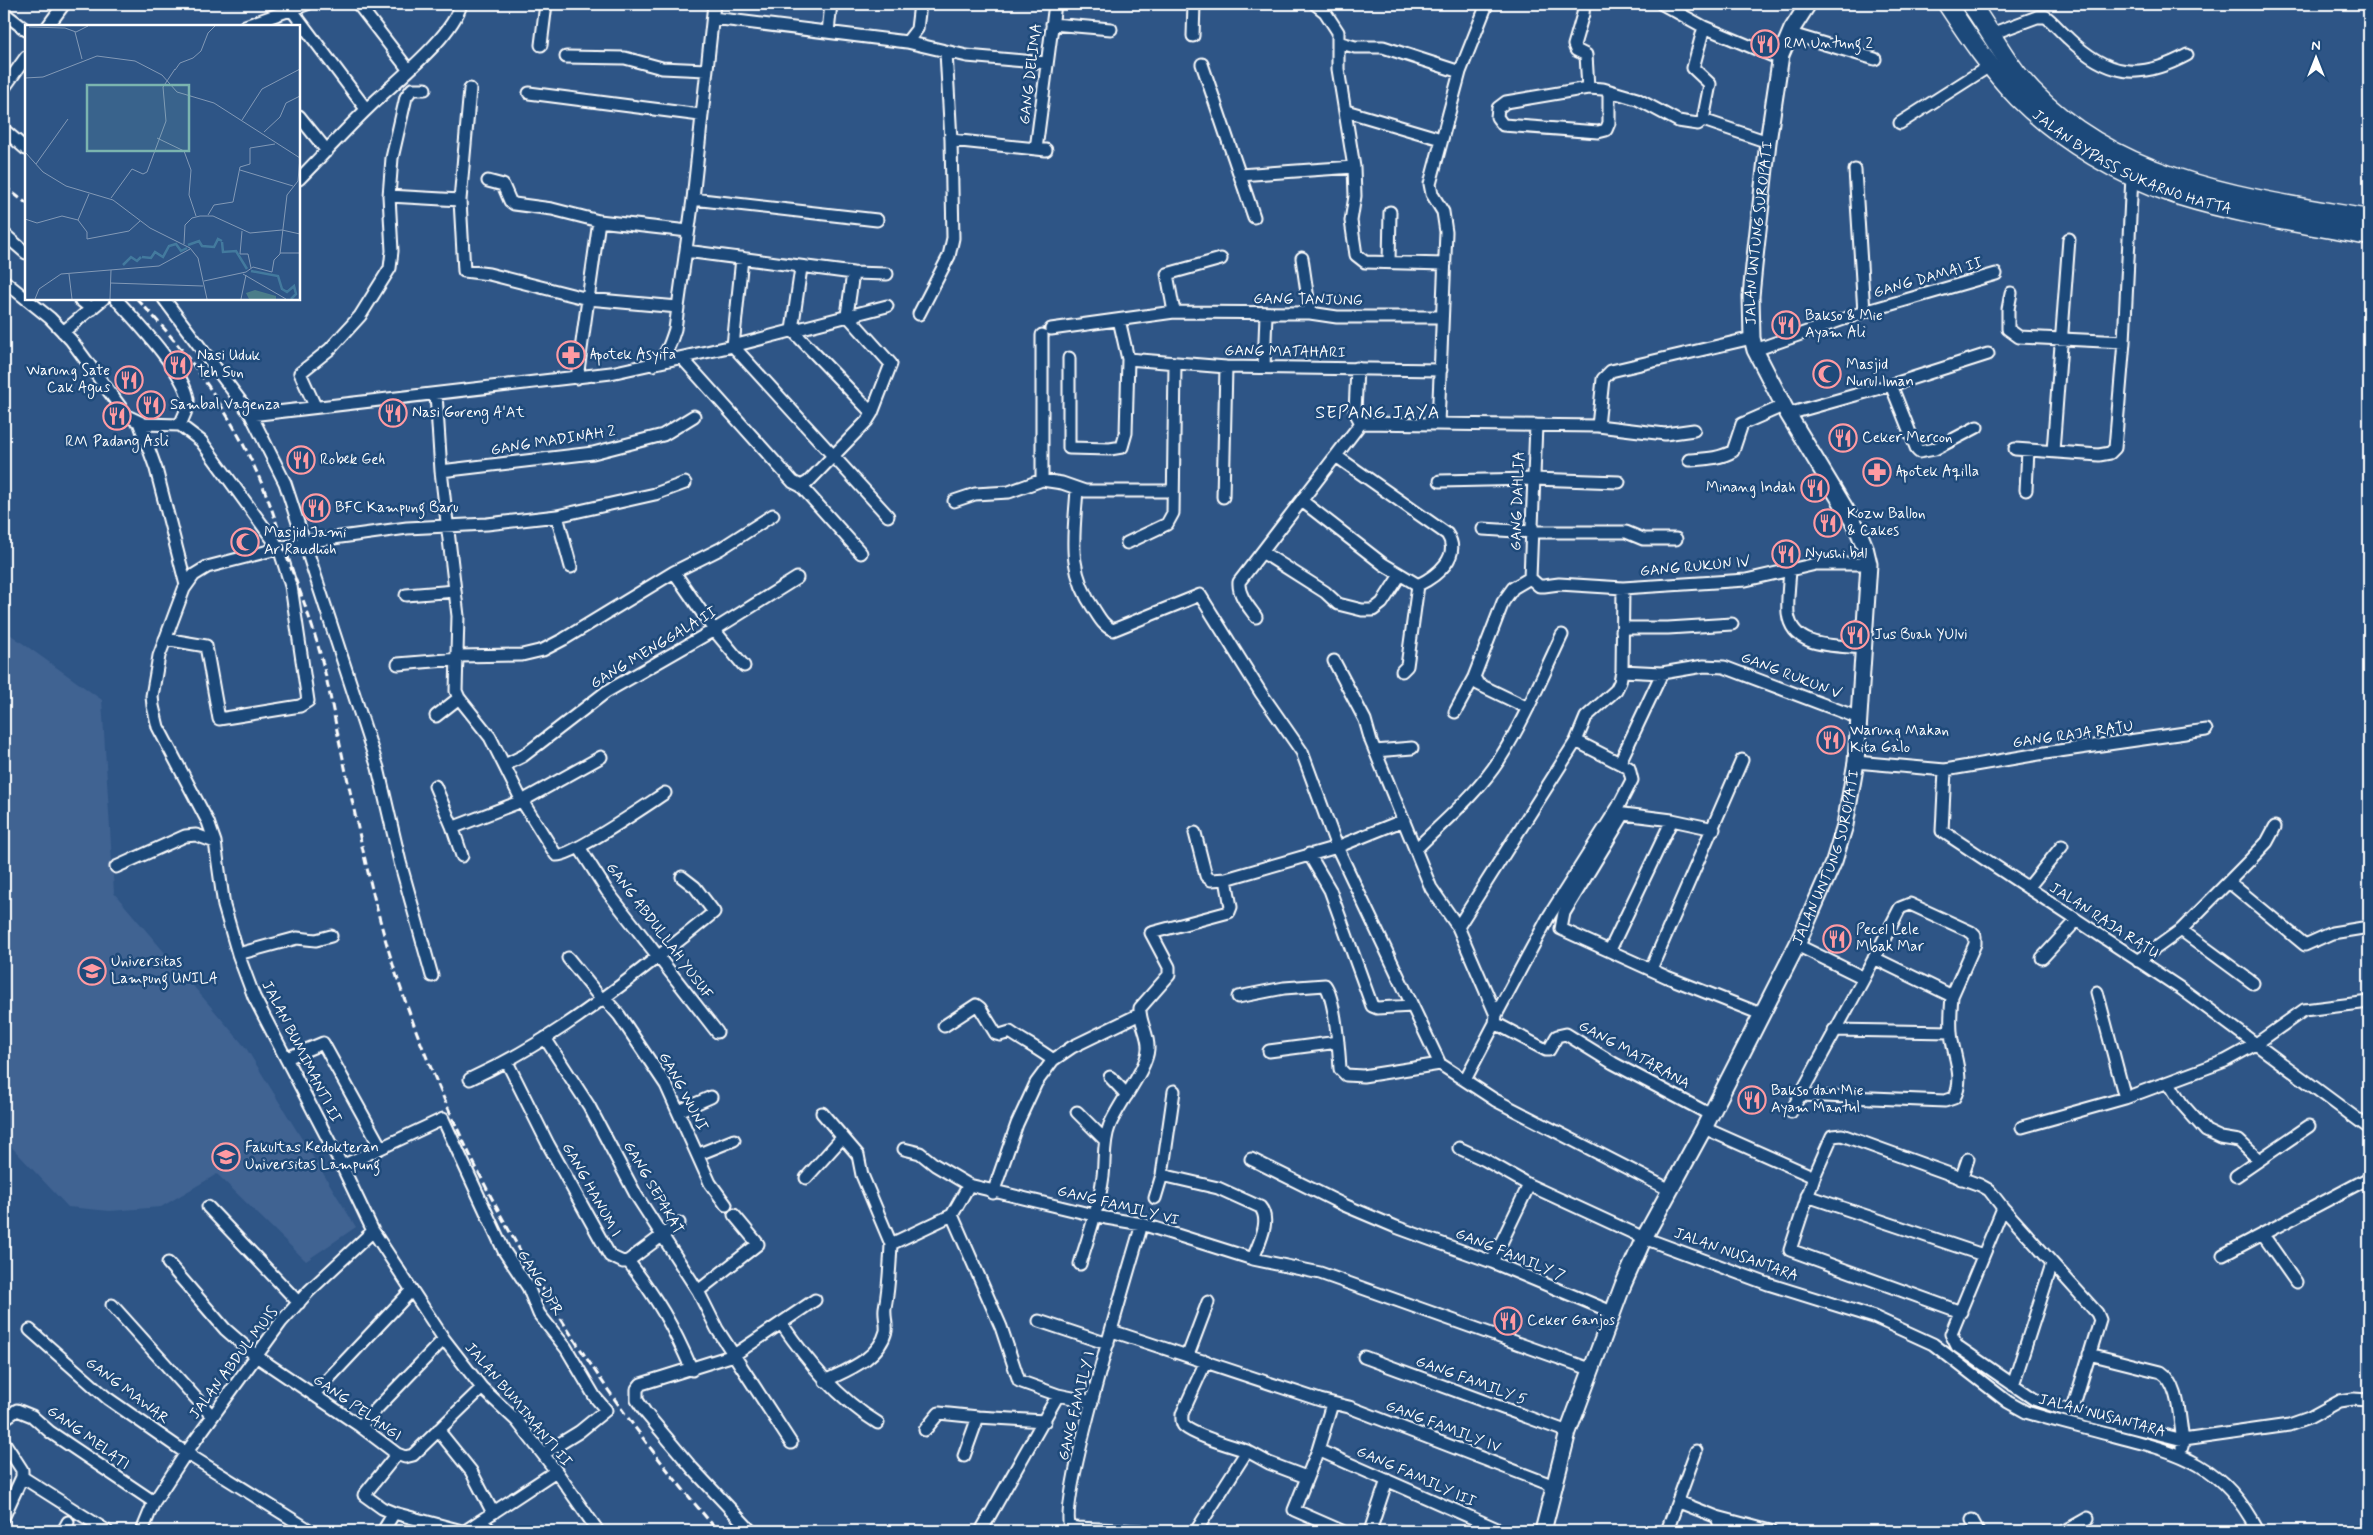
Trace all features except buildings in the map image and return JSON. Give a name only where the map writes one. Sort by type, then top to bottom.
[{"type":"highway","name":"JALAN BYPASS SUKARNO HATTA","points":[[1947,4],[1991,65],[2028,107],[2098,158],[2132,176],[2188,198],[2320,219],[2369,220]]},
{"type":"highway","name":"JALAN BYPASS SUKARNO HATTA","points":[[1971,4],[2030,89],[2050,108],[2091,139],[2125,159],[2153,171],[2217,191],[2320,219],[2369,236]]},
{"type":"main road","name":"JALAN UNTUNG SUROPATI","points":[[1774,95],[1769,77],[1773,56],[1782,31],[1800,4]]},
{"type":"main road","points":[[1774,95],[1787,40],[1808,4]]},
{"type":"main road","name":"JALAN UNTUNG SUROPATI","points":[[1546,1531],[1554,1486],[1568,1432],[1612,1312],[1644,1238],[1708,1121],[1797,946],[1834,861],[1845,825],[1856,762],[1865,648],[1868,564],[1865,547],[1857,528],[1786,410],[1754,344],[1751,296],[1774,95],[1783,77],[1798,36],[1807,20],[1820,4]]},
{"type":"street","points":[[49,25],[64,4]]},
{"type":"street","points":[[248,25],[307,4]]},
{"type":"street","points":[[358,4],[408,68]]},
{"type":"street","points":[[300,179],[366,109],[453,22],[461,4]]},
{"type":"street","points":[[541,45],[546,4]]},
{"type":"street","points":[[652,366],[662,358],[669,348],[678,307],[693,199],[700,115],[714,4]]},
{"type":"street","points":[[828,32],[831,4]]},
{"type":"street","points":[[907,42],[917,29],[920,4]]},
{"type":"street","name":"GANG DELIMA","points":[[951,140],[1041,150],[1047,63],[1055,4]]},
{"type":"street","points":[[1193,36],[1194,4]]},
{"type":"street","points":[[1315,4],[1325,12],[1338,32],[1338,69],[1354,167],[1355,196],[1351,221],[1356,255],[1365,262],[1444,264]]},
{"type":"street","points":[[1438,424],[1444,212],[1432,194],[1430,184],[1460,72],[1486,4]]},
{"type":"street","points":[[1584,4],[1574,44],[1576,50],[1586,55],[1588,88]]},
{"type":"street","points":[[1662,4],[1704,27],[1773,56]]},
{"type":"street","points":[[291,9],[366,109]]},
{"type":"street","points":[[4,13],[25,29]]},
{"type":"street","points":[[1991,34],[2037,17],[2046,17],[2088,56],[2100,64],[2111,68],[2138,72],[2172,64],[2187,56]]},
{"type":"street","points":[[713,18],[907,42],[967,56],[1047,63]]},
{"type":"street","points":[[1052,24],[1111,29]]},
{"type":"street","points":[[1609,91],[1608,123],[1606,130],[1598,132],[1503,126],[1497,117],[1501,105],[1588,88],[1609,91],[1637,99],[1678,121],[1698,124],[1703,120],[1710,84],[1693,68],[1704,27]]},
{"type":"street","points":[[1798,36],[1875,59]]},
{"type":"street","points":[[1338,42],[1355,47],[1383,47],[1460,72]]},
{"type":"street","points":[[919,314],[949,256],[953,238],[951,140],[946,52]]},
{"type":"street","points":[[566,57],[625,58],[662,68],[706,70]]},
{"type":"street","points":[[4,88],[25,58]]},
{"type":"street","points":[[1202,64],[1254,217]]},
{"type":"street","points":[[1900,123],[1991,65]]},
{"type":"street","points":[[315,406],[300,373],[330,349],[360,316],[390,268],[392,251],[389,196],[392,158],[406,97],[412,89],[425,89]]},
{"type":"street","points":[[470,89],[460,200],[464,271],[488,274],[588,299],[678,307]]},
{"type":"street","points":[[529,93],[700,115]]},
{"type":"street","points":[[1346,111],[1441,139]]},
{"type":"street","points":[[300,117],[327,151]]},
{"type":"street","points":[[1703,120],[1768,142]]},
{"type":"street","points":[[4,130],[25,149]]},
{"type":"street","points":[[1240,175],[1354,167]]},
{"type":"street","points":[[1855,170],[1864,312]]},
{"type":"street","points":[[2015,449],[2099,455],[2110,453],[2115,448],[2124,342],[2132,176]]},
{"type":"street","points":[[488,181],[503,185],[510,201],[514,204],[552,209],[599,221],[688,231]]},
{"type":"street","points":[[389,196],[460,200]]},
{"type":"street","points":[[693,199],[877,220]]},
{"type":"street","points":[[1389,262],[1390,212]]},
{"type":"street","points":[[577,378],[599,221]]},
{"type":"street","points":[[4,234],[25,252]]},
{"type":"street","points":[[2053,451],[2069,239]]},
{"type":"street","points":[[686,250],[801,268],[853,274],[886,274]]},
{"type":"street","points":[[742,258],[733,346],[888,516]]},
{"type":"street","points":[[1302,258],[1310,314]]},
{"type":"street","points":[[1174,312],[1167,274],[1221,259]]},
{"type":"street","points":[[792,330],[801,268]]},
{"type":"street","points":[[801,486],[834,456],[867,421],[892,364],[848,314],[853,274]]},
{"type":"street","name":"GANG DAMAI II","points":[[1598,426],[1603,379],[1611,371],[1754,344],[1996,274]]},
{"type":"street","points":[[4,281],[25,298]]},
{"type":"street","points":[[2011,293],[2008,309],[2008,329],[2019,338],[2124,342]]},
{"type":"street","points":[[28,300],[50,318],[63,332],[127,416],[139,422],[180,425],[201,441],[279,548],[288,577],[295,612],[308,694],[306,704],[219,719],[206,646],[165,639]]},
{"type":"street","points":[[80,300],[92,309]]},
{"type":"street","points":[[63,332],[102,300]]},
{"type":"street","points":[[117,300],[149,336],[180,379],[188,401],[180,425]]},
{"type":"street","points":[[165,300],[251,415],[285,483],[378,768],[400,862],[432,976]]},
{"type":"street","points":[[251,415],[315,406],[577,378],[652,366],[848,314],[887,306]]},
{"type":"street","name":"GANG TANJUNG","points":[[1042,480],[1047,332],[1174,312],[1310,314],[1337,317],[1442,317]]},
{"type":"street","points":[[1264,367],[1266,314]]},
{"type":"street","points":[[1069,358],[1069,448],[1110,449],[1122,447],[1125,441],[1128,359],[1120,324]]},
{"type":"street","points":[[792,330],[872,413]]},
{"type":"street","points":[[1689,460],[1708,459],[1733,451],[1742,424],[1786,410],[1892,385],[1988,354]]},
{"type":"street","points":[[682,358],[793,482],[801,486],[861,553]]},
{"type":"street","name":"GANG MATAHARI","points":[[1128,359],[1175,364],[1226,366],[1441,370]]},
{"type":"street","points":[[1126,543],[1167,524],[1172,513],[1175,364]]},
{"type":"street","points":[[1223,496],[1226,366]]},
{"type":"street","points":[[1357,368],[1355,412],[1361,423]]},
{"type":"street","points":[[1892,385],[1913,442],[1919,452],[1935,449],[1977,427]]},
{"type":"street","points":[[436,394],[441,472],[455,591],[458,658],[456,685],[459,698],[490,737],[522,801],[556,855],[579,848],[665,794]]},
{"type":"street","name":"GANG MADINAH 2","points":[[441,472],[594,454],[663,435],[694,416]]},
{"type":"street","points":[[139,422],[156,469],[186,585]]},
{"type":"street","points":[[1361,423],[1598,426],[1664,434],[1694,430]]},
{"type":"street","points":[[1256,617],[1246,603],[1238,584],[1361,423]]},
{"type":"street","name":"GANG DAHLIA","points":[[1530,578],[1536,425]]},
{"type":"street","points":[[2026,490],[2028,450]]},
{"type":"street","points":[[1302,501],[1400,575],[1418,584],[1430,579],[1448,562],[1453,550],[1452,542],[1447,534],[1336,456]]},
{"type":"street","points":[[1440,481],[1534,479],[1619,482]]},
{"type":"street","points":[[954,501],[975,494],[1009,492],[1042,480],[1062,483],[1077,489],[1100,492],[1172,491]]},
{"type":"street","points":[[186,585],[200,570],[207,567],[304,542],[407,528],[557,516],[655,494],[685,483]]},
{"type":"street","points":[[1077,489],[1074,565],[1079,584],[1107,628],[1113,630],[1200,595],[1260,693],[1302,752],[1336,847],[1440,1064],[1495,1100],[1670,1190]]},
{"type":"street","points":[[398,664],[458,658],[522,655],[543,650],[674,572],[720,549],[773,515]]},
{"type":"street","points":[[557,516],[571,567]]},
{"type":"street","points":[[1483,529],[1533,532],[1626,532],[1643,539],[1676,539]]},
{"type":"street","points":[[1262,552],[1325,592],[1338,604],[1362,610],[1373,610],[1382,603],[1400,575]]},
{"type":"street","name":"GANG RUKUN IV","points":[[1530,578],[1538,586],[1559,584],[1623,588],[1746,580],[1816,564],[1868,564]]},
{"type":"street","points":[[1790,571],[1788,613],[1791,625],[1799,635],[1810,642],[1865,648]]},
{"type":"street","points":[[674,572],[714,630],[744,666]]},
{"type":"street","name":"GANG MENGGALA II","points":[[505,765],[523,756],[606,692],[714,630],[797,578]]},
{"type":"street","points":[[1455,712],[1474,677],[1503,602],[1513,588],[1530,578]]},
{"type":"street","points":[[1402,671],[1407,666],[1418,584]]},
{"type":"street","name":"JALAN BUMIMANTI II","points":[[186,585],[165,639],[155,675],[153,706],[158,727],[188,780],[208,822],[215,842],[224,906],[238,954],[254,997],[342,1166],[372,1231],[444,1339],[482,1388],[517,1422],[543,1454],[598,1531]]},
{"type":"street","points":[[1458,927],[1576,741],[1586,718],[1618,686],[1622,671],[1623,588]]},
{"type":"street","points":[[406,595],[455,591]]},
{"type":"street","points":[[1622,630],[1627,628],[1668,628],[1732,624]]},
{"type":"street","points":[[1416,849],[1477,787],[1498,762],[1528,708],[1562,635]]},
{"type":"street","points":[[1334,661],[1365,720],[1375,751],[1431,888],[1458,927],[1495,1019]]},
{"type":"street","name":"GANG RUKUN V","points":[[1622,671],[1662,673],[1704,666],[1724,667],[1859,718]]},
{"type":"street","points":[[1620,762],[1662,673]]},
{"type":"street","points":[[1474,677],[1478,684],[1528,708]]},
{"type":"street","points":[[436,716],[459,698]]},
{"type":"street","name":"GANG RAJA RATU","points":[[1945,770],[2045,753],[2206,730]]},
{"type":"street","points":[[1465,1080],[1549,916],[1618,807],[1632,780],[1629,768],[1576,741]]},
{"type":"street","points":[[1375,751],[1412,748]]},
{"type":"street","points":[[452,826],[463,825],[522,801],[602,757]]},
{"type":"street","points":[[1651,970],[1714,830],[1742,760]]},
{"type":"street","points":[[1856,762],[1945,770]]},
{"type":"street","name":"JALAN RAJA RATU","points":[[1945,770],[1942,831],[2183,990],[2367,1122]]},
{"type":"street","points":[[435,786],[462,856]]},
{"type":"street","points":[[1714,830],[1672,820],[1628,814],[1621,817],[1564,913],[1561,929],[1651,970],[1761,1014]]},
{"type":"street","points":[[1195,833],[1206,876],[1211,880],[1226,879],[1336,847],[1404,820]]},
{"type":"street","points":[[1610,950],[1672,820]]},
{"type":"street","points":[[2138,961],[2181,930],[2267,842],[2275,827]]},
{"type":"street","points":[[116,867],[185,836],[196,835],[215,842]]},
{"type":"street","points":[[2028,888],[2062,846]]},
{"type":"street","name":"GANG ABDULLAH YUSUF","points":[[579,848],[607,891],[717,1032]]},
{"type":"street","points":[[1309,854],[1330,890],[1372,1006],[1377,1008],[1412,1006]]},
{"type":"street","points":[[470,1079],[507,1062],[603,999],[690,934],[714,912],[695,887],[682,877]]},
{"type":"street","points":[[1080,1264],[1096,1216],[1103,1175],[1105,1140],[1109,1125],[1127,1094],[1148,1048],[1146,1030],[1140,1014],[1142,1005],[1169,975],[1169,967],[1151,933],[1228,912],[1231,907],[1226,879]]},
{"type":"street","points":[[2229,882],[2305,945],[2332,933],[2369,928]]},
{"type":"street","points":[[1791,1112],[1834,1030],[1864,978],[1900,908],[1906,904],[1915,906],[1971,932],[1975,936],[1975,944],[1952,996],[1950,1032],[1959,1079],[1959,1090],[1954,1098],[1945,1101],[1800,1095]]},
{"type":"street","points":[[2042,958],[2076,921]]},
{"type":"street","points":[[2181,930],[2254,983]]},
{"type":"street","points":[[238,954],[297,938],[316,940],[331,936]]},
{"type":"street","points":[[1797,946],[1864,978]]},
{"type":"street","name":"GANG WUNI","points":[[568,958],[619,1015],[643,1049],[666,1085],[699,1154],[710,1183],[726,1205]]},
{"type":"street","points":[[1874,958],[1952,996]]},
{"type":"street","points":[[1238,997],[1284,988],[1325,985],[1328,990],[1338,1042],[1340,1069],[1351,1077],[1440,1064]]},
{"type":"street","points":[[2097,992],[2125,1098]]},
{"type":"street","points":[[2022,1127],[2125,1098],[2225,1061],[2256,1044],[2304,1010],[2369,1002]]},
{"type":"street","points":[[944,1026],[976,1006],[980,1008],[996,1034],[1000,1035],[1010,1032],[1022,1041],[1034,1045],[1053,1060]]},
{"type":"street","points":[[993,1193],[1017,1124],[1036,1083],[1053,1060],[1072,1046],[1140,1014]]},
{"type":"street","name":"GANG MATARANA","points":[[1495,1019],[1546,1050],[1549,1050],[1557,1036],[1566,1034],[1708,1121]]},
{"type":"street","points":[[1834,1030],[1950,1032]]},
{"type":"street","name":"GANG SEPAKAT","points":[[545,1038],[589,1106],[636,1195],[698,1291],[734,1355],[759,1391],[790,1443]]},
{"type":"street","points":[[1269,1052],[1338,1042]]},
{"type":"street","points":[[287,1058],[323,1043],[381,1148],[342,1166]]},
{"type":"street","name":"GANG HANUM I","points":[[507,1062],[548,1144],[610,1256],[623,1262],[628,1261],[651,1290],[671,1322],[692,1370]]},
{"type":"street","points":[[1110,1076],[1127,1094]]},
{"type":"street","points":[[2169,1083],[2182,1104],[2206,1131],[2221,1138],[2239,1140],[2259,1160]]},
{"type":"street","points":[[1155,1198],[1162,1175],[1174,1091]]},
{"type":"street","points":[[678,1111],[711,1097]]},
{"type":"street","points":[[1076,1112],[1105,1140]]},
{"type":"street","points":[[822,1113],[858,1155],[862,1176],[891,1244],[889,1295],[885,1310],[886,1331],[878,1348],[865,1360],[825,1381]]},
{"type":"street","name":"GANG DPR","points":[[381,1148],[443,1119],[504,1252],[528,1287],[538,1314],[566,1348],[595,1397],[606,1410],[579,1432],[543,1454]]},
{"type":"street","points":[[1708,1121],[1814,1177]]},
{"type":"street","points":[[2236,1176],[2309,1126]]},
{"type":"street","points":[[1961,1312],[1790,1250],[1828,1139],[1837,1134],[1989,1190],[2097,1313],[2099,1326],[2088,1354],[2072,1412]]},
{"type":"street","points":[[806,1178],[842,1138]]},
{"type":"street","points":[[699,1154],[734,1140]]},
{"type":"street","name":"JALAN NUSANTARA","points":[[1459,1148],[1485,1160],[1529,1186],[1644,1238],[1768,1284],[1874,1317],[1933,1344],[2008,1402],[2026,1412],[2151,1444],[2195,1462],[2218,1478],[2246,1508],[2258,1531]]},
{"type":"street","name":"GANG FAMILY VI","points":[[904,1149],[920,1152],[935,1165],[969,1186],[1096,1216],[1142,1224],[1253,1259],[1320,1273],[1590,1369]]},
{"type":"street","points":[[1961,1179],[1968,1158]]},
{"type":"street","name":"GANG FAMILY 7","points":[[1251,1159],[1344,1205],[1396,1227],[1492,1262],[1612,1312]]},
{"type":"street","points":[[1162,1175],[1218,1188],[1260,1207],[1265,1212],[1266,1222],[1253,1259]]},
{"type":"street","points":[[2223,1255],[2369,1178]]},
{"type":"street","points":[[891,1244],[952,1216],[969,1186]]},
{"type":"street","points":[[1492,1262],[1529,1186]]},
{"type":"street","points":[[1807,1196],[1983,1255]]},
{"type":"street","points":[[208,1207],[299,1303]]},
{"type":"street","points":[[2003,1208],[1951,1334],[1953,1341],[2034,1399],[2072,1412],[2183,1440],[2289,1425],[2309,1418],[2340,1401],[2353,1398],[2369,1400]]},
{"type":"street","points":[[698,1291],[758,1244],[734,1215]]},
{"type":"street","points":[[952,1216],[1001,1327],[1017,1376],[1022,1383],[1058,1395],[1092,1402]]},
{"type":"street","points":[[628,1261],[679,1223]]},
{"type":"street","name":"GANG FAMILY I","points":[[1142,1224],[1092,1402],[1071,1496],[1068,1522],[1070,1527],[1077,1530],[1142,1531]]},
{"type":"street","name":"JALAN ABDUL MUIS","points":[[142,1531],[154,1502],[186,1453],[256,1356],[299,1303],[372,1231]]},
{"type":"street","points":[[2263,1235],[2296,1282]]},
{"type":"street","name":"GANG PELANGI","points":[[168,1263],[225,1329],[256,1356],[360,1426],[397,1454],[409,1457],[482,1388]]},
{"type":"street","points":[[2013,1385],[2052,1264]]},
{"type":"street","points":[[313,1395],[412,1290]]},
{"type":"street","points":[[751,1531],[692,1468],[637,1400],[637,1389],[641,1384],[692,1370],[734,1355],[815,1300]]},
{"type":"street","points":[[1188,1355],[1208,1302]]},
{"type":"street","points":[[112,1305],[212,1416]]},
{"type":"street","points":[[1039,1321],[1108,1344]]},
{"type":"street","points":[[781,1323],[825,1381],[861,1413],[878,1422]]},
{"type":"street","name":"GANG MAWAR","points":[[30,1330],[106,1398],[186,1453],[311,1531]]},
{"type":"street","name":"GANG FAMILY IV","points":[[1112,1331],[1332,1404],[1349,1407],[1554,1486]]},
{"type":"street","points":[[360,1426],[444,1339]]},
{"type":"street","points":[[2088,1354],[2161,1372],[2168,1377],[2174,1392],[2183,1440],[2180,1455]]},
{"type":"street","name":"GANG FAMILY 5","points":[[1364,1357],[1568,1432]]},
{"type":"street","points":[[1206,1361],[1182,1414],[1184,1426],[1208,1438],[1247,1451],[1269,1463],[1306,1477]]},
{"type":"street","points":[[981,1531],[1058,1395]]},
{"type":"street","points":[[1332,1404],[1318,1450],[1294,1510],[1342,1531]]},
{"type":"street","name":"GANG MELATI","points":[[4,1419],[17,1410],[32,1416],[50,1432],[154,1502]]},
{"type":"street","points":[[925,1430],[939,1413],[1045,1421]]},
{"type":"street","points":[[964,1456],[978,1417]]},
{"type":"street","points":[[438,1430],[471,1471],[494,1513]]},
{"type":"street","points":[[4,1442],[22,1470],[22,1477],[4,1516]]},
{"type":"street","name":"GANG FAMILY III","points":[[1318,1450],[1502,1531]]},
{"type":"street","points":[[1196,1531],[1247,1451]]},
{"type":"street","points":[[1668,1531],[1696,1451]]},
{"type":"street","points":[[397,1454],[365,1492],[382,1508],[394,1513],[463,1531],[494,1513],[556,1471]]},
{"type":"street","points":[[22,1477],[107,1531]]},
{"type":"street","points":[[1370,1531],[1387,1480]]},
{"type":"street","points":[[1679,1502],[1716,1517],[1770,1531]]},
{"type":"street","points":[[383,1531],[394,1513]]},
{"type":"street","points":[[1716,1517],[1719,1521],[1718,1531]]},
{"type":"street","points":[[2066,1531],[2088,1518]]},
{"type":"street","points":[[1972,1520],[1978,1531]]},
{"type":"street","points":[[480,1521],[492,1531]]},
{"type":"shaded area","name":"Universitas Lampung UNILA","points":[[4,630],[102,700],[114,893],[246,1048],[356,1227],[306,1261],[217,1174],[161,1207],[110,1211],[68,1207],[4,1139]]},
{"type":"railway","points":[[4,186],[25,202]]},
{"type":"railway","points":[[138,300],[176,343],[211,390],[242,441],[269,502],[320,651],[366,862],[389,953],[426,1056],[458,1129],[493,1201],[575,1341],[620,1407],[668,1471],[718,1531]]},
{"type":"place","name":"RM Untung 2","points":[[1765,44]]},
{"type":"place","name":"Bakso & Mie Ayam Ali","points":[[1786,325]]},
{"type":"place","name":"Apotek Asyifa","points":[[571,355]]},
{"type":"place","name":"Nasi Uduk Teh Sun","points":[[178,365]]},
{"type":"place","name":"Masjid Nurul Iman","points":[[1827,374]]},
{"type":"place","name":"Warung Sate Cak Agus","points":[[129,380]]},
{"type":"place","name":"Sambal Vagenza","points":[[151,405]]},
{"type":"place","name":"Nasi Goreng A'At","points":[[393,413]]},
{"type":"place","name":"RM Padang Asli","points":[[117,416]]},
{"type":"place","name":"Ceker Mercon","points":[[1843,438]]},
{"type":"place","name":"Robek Geh","points":[[301,460]]},
{"type":"place","name":"Apotek Aqilla","points":[[1877,472]]},
{"type":"place","name":"Minang Indah","points":[[1815,488]]},
{"type":"place","name":"BFC Kampung Baru","points":[[316,508]]},
{"type":"place","name":"Kozw Ballon & Cakes","points":[[1828,523]]},
{"type":"place","name":"Masjid Jami Ar Raudhoh","points":[[245,542]]},
{"type":"place","name":"Nyushi bdl","points":[[1786,554]]},
{"type":"place","name":"Jus Buah YUlvi","points":[[1855,635]]},
{"type":"place","name":"Warung Makan Kita Galo","points":[[1831,740]]},
{"type":"place","name":"Pecel Lele Mbak Mar","points":[[1837,939]]},
{"type":"place","name":"Universitas Lampung UNILA","points":[[92,971]]},
{"type":"place","name":"Bakso dan Mie Ayam Mantul","points":[[1752,1100]]},
{"type":"place","name":"Fakultas Kedokteran Universitas Lampung","points":[[226,1157]]},
{"type":"place","name":"Ceker Ganjos","points":[[1508,1321]]},
{"type":"district","name":"SEPANG JAYA","points":[[1378,413]]}]
